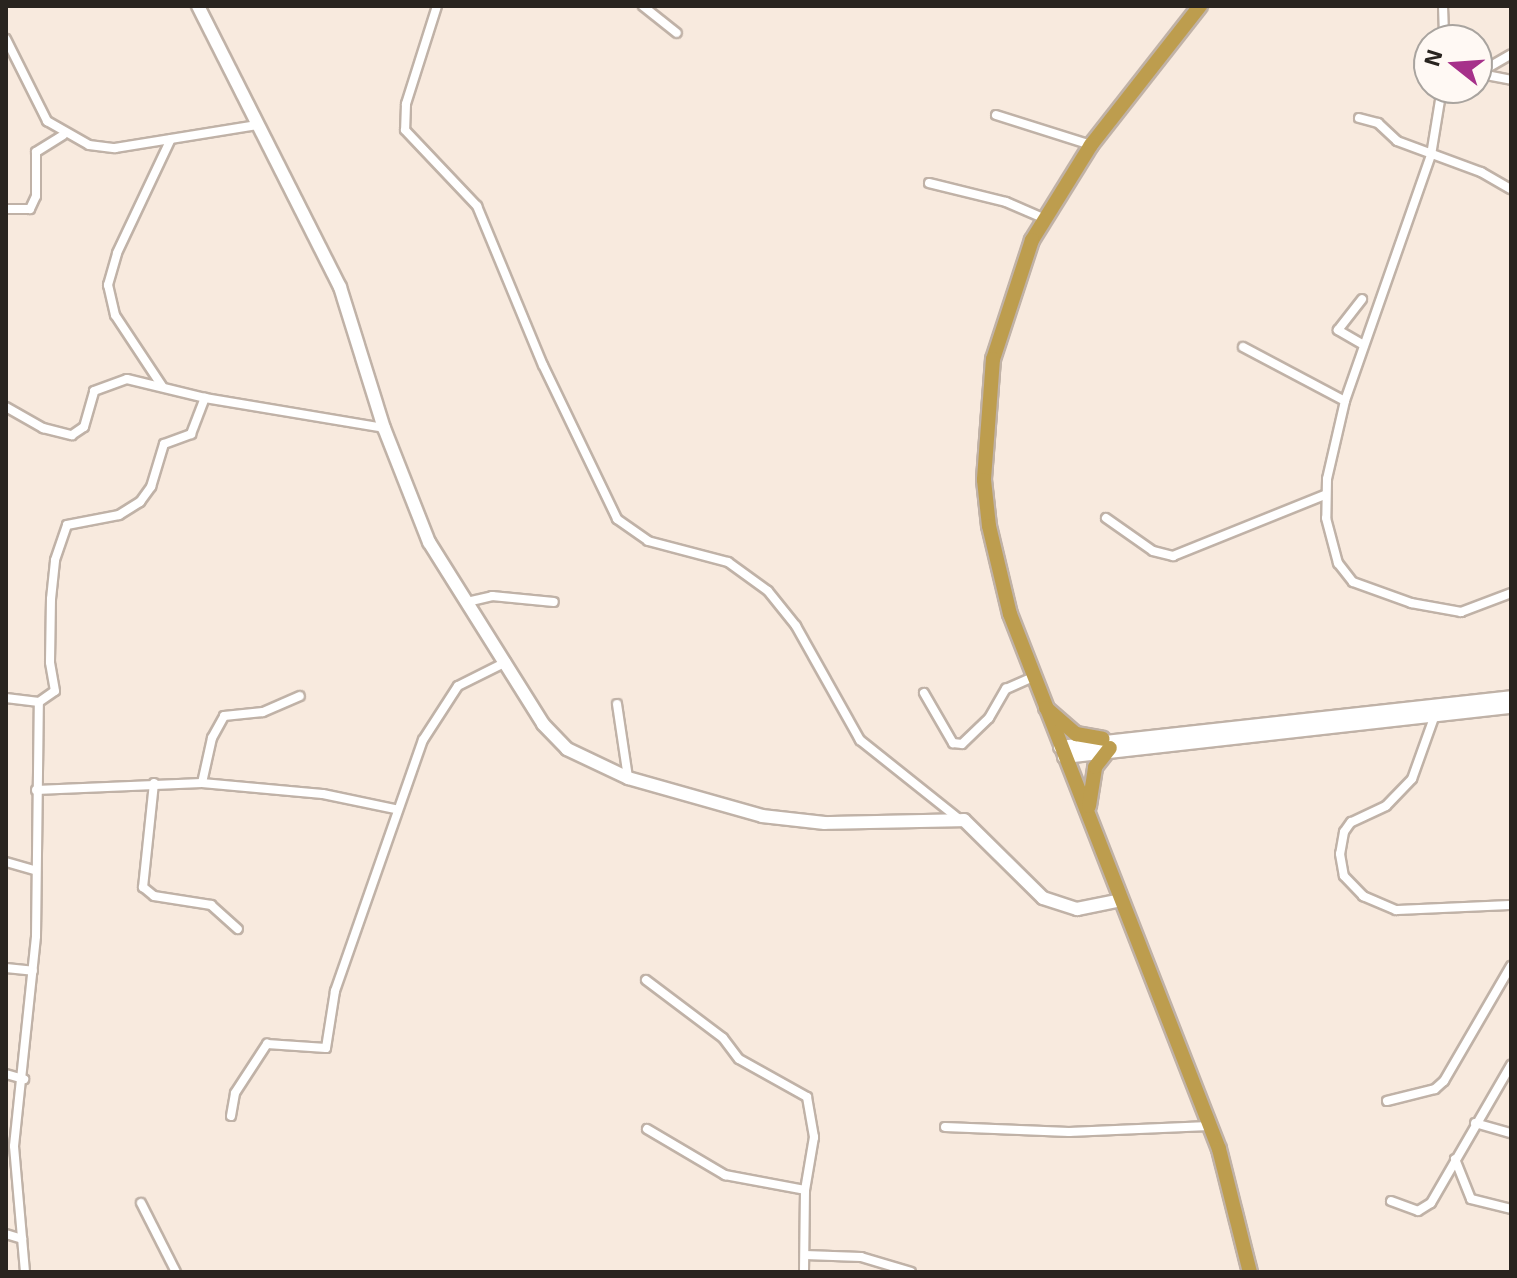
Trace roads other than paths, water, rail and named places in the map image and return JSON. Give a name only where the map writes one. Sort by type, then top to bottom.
[{"type":"highway","points":[[1200,6],[1091,145],[1043,218],[999,332],[984,460],[1000,582],[1033,677],[1090,815],[1209,1126],[1250,1272]]},
{"type":"highway","points":[[1046,707],[1076,734],[1106,744],[1090,782],[1090,815]]},
{"type":"street","points":[[198,6],[340,287],[384,428],[421,525],[543,724],[567,749],[628,778],[762,816],[825,823],[959,819]]},
{"type":"street","points":[[437,6],[406,104],[407,137],[477,206],[543,365],[617,519],[648,541],[716,556],[768,591],[796,626],[860,740],[959,819],[1043,898],[1077,909],[1122,900]]},
{"type":"street","points":[[643,6],[677,33]]},
{"type":"street","points":[[6,39],[47,121],[63,135],[115,148],[257,125]]},
{"type":"street","points":[[1493,65],[1511,54]]},
{"type":"street","points":[[1439,104],[1431,155],[1362,344],[1345,401],[1325,495],[1330,541],[1342,571],[1353,582],[1411,603],[1461,612],[1511,593]]},
{"type":"street","points":[[996,115],[1091,145]]},
{"type":"street","points":[[1359,118],[1378,123],[1394,139],[1481,172],[1511,189]]},
{"type":"street","points":[[6,209],[26,210],[34,204],[32,160],[42,147],[63,135]]},
{"type":"street","points":[[162,386],[115,315],[108,285],[117,253],[171,139]]},
{"type":"street","points":[[929,183],[1006,202],[1043,218]]},
{"type":"street","points":[[1362,299],[1338,330],[1362,344]]},
{"type":"street","points":[[1243,347],[1345,401]]},
{"type":"street","points":[[6,407],[43,428],[72,435],[84,427],[91,395],[99,387],[127,379],[205,398],[384,428]]},
{"type":"street","points":[[6,698],[39,702],[55,691],[49,650],[51,599],[58,544],[67,525],[119,515],[140,502],[164,444],[191,434],[205,398]]},
{"type":"street","points":[[1106,518],[1153,551],[1173,556],[1325,495]]},
{"type":"street","points":[[467,602],[492,596],[554,602]]},
{"type":"street","points":[[231,1116],[235,1093],[267,1044],[326,1048],[335,991],[395,809],[423,740],[444,705],[473,674],[506,662]]},
{"type":"street","points":[[924,693],[953,743],[962,744],[989,718],[1006,689],[1033,677]]},
{"type":"street","points":[[202,783],[212,738],[224,716],[263,712],[300,696]]},
{"type":"street","points":[[1436,710],[1511,697]]},
{"type":"street","points":[[25,1272],[14,1146],[24,1079],[33,971],[39,702]]},
{"type":"street","points":[[617,704],[628,778]]},
{"type":"street","points":[[1062,752],[1106,744],[1436,710],[1511,707]]},
{"type":"street","points":[[1436,710],[1412,779],[1386,806],[1351,822],[1344,832],[1340,854],[1344,876],[1363,896],[1396,910],[1511,905]]},
{"type":"street","points":[[154,783],[143,887],[154,896],[211,905],[238,929]]},
{"type":"street","points":[[36,790],[202,783],[323,794],[395,809]]},
{"type":"street","points":[[6,862],[34,870]]},
{"type":"street","points":[[1387,1101],[1435,1089],[1444,1081],[1511,966]]},
{"type":"street","points":[[6,968],[33,971]]},
{"type":"street","points":[[646,980],[723,1038],[739,1059],[804,1093],[814,1137],[805,1190],[804,1272]]},
{"type":"street","points":[[1391,1201],[1418,1211],[1428,1206],[1511,1065]]},
{"type":"street","points":[[6,1074],[24,1079]]},
{"type":"street","points":[[1475,1123],[1511,1133]]},
{"type":"street","points":[[945,1127],[1069,1132],[1209,1126]]},
{"type":"street","points":[[647,1129],[725,1175],[805,1190]]},
{"type":"street","points":[[1455,1159],[1471,1199],[1511,1209]]},
{"type":"street","points":[[141,1203],[176,1272]]},
{"type":"street","points":[[6,1234],[22,1239]]},
{"type":"street","points":[[805,1255],[861,1257],[911,1272]]}]
